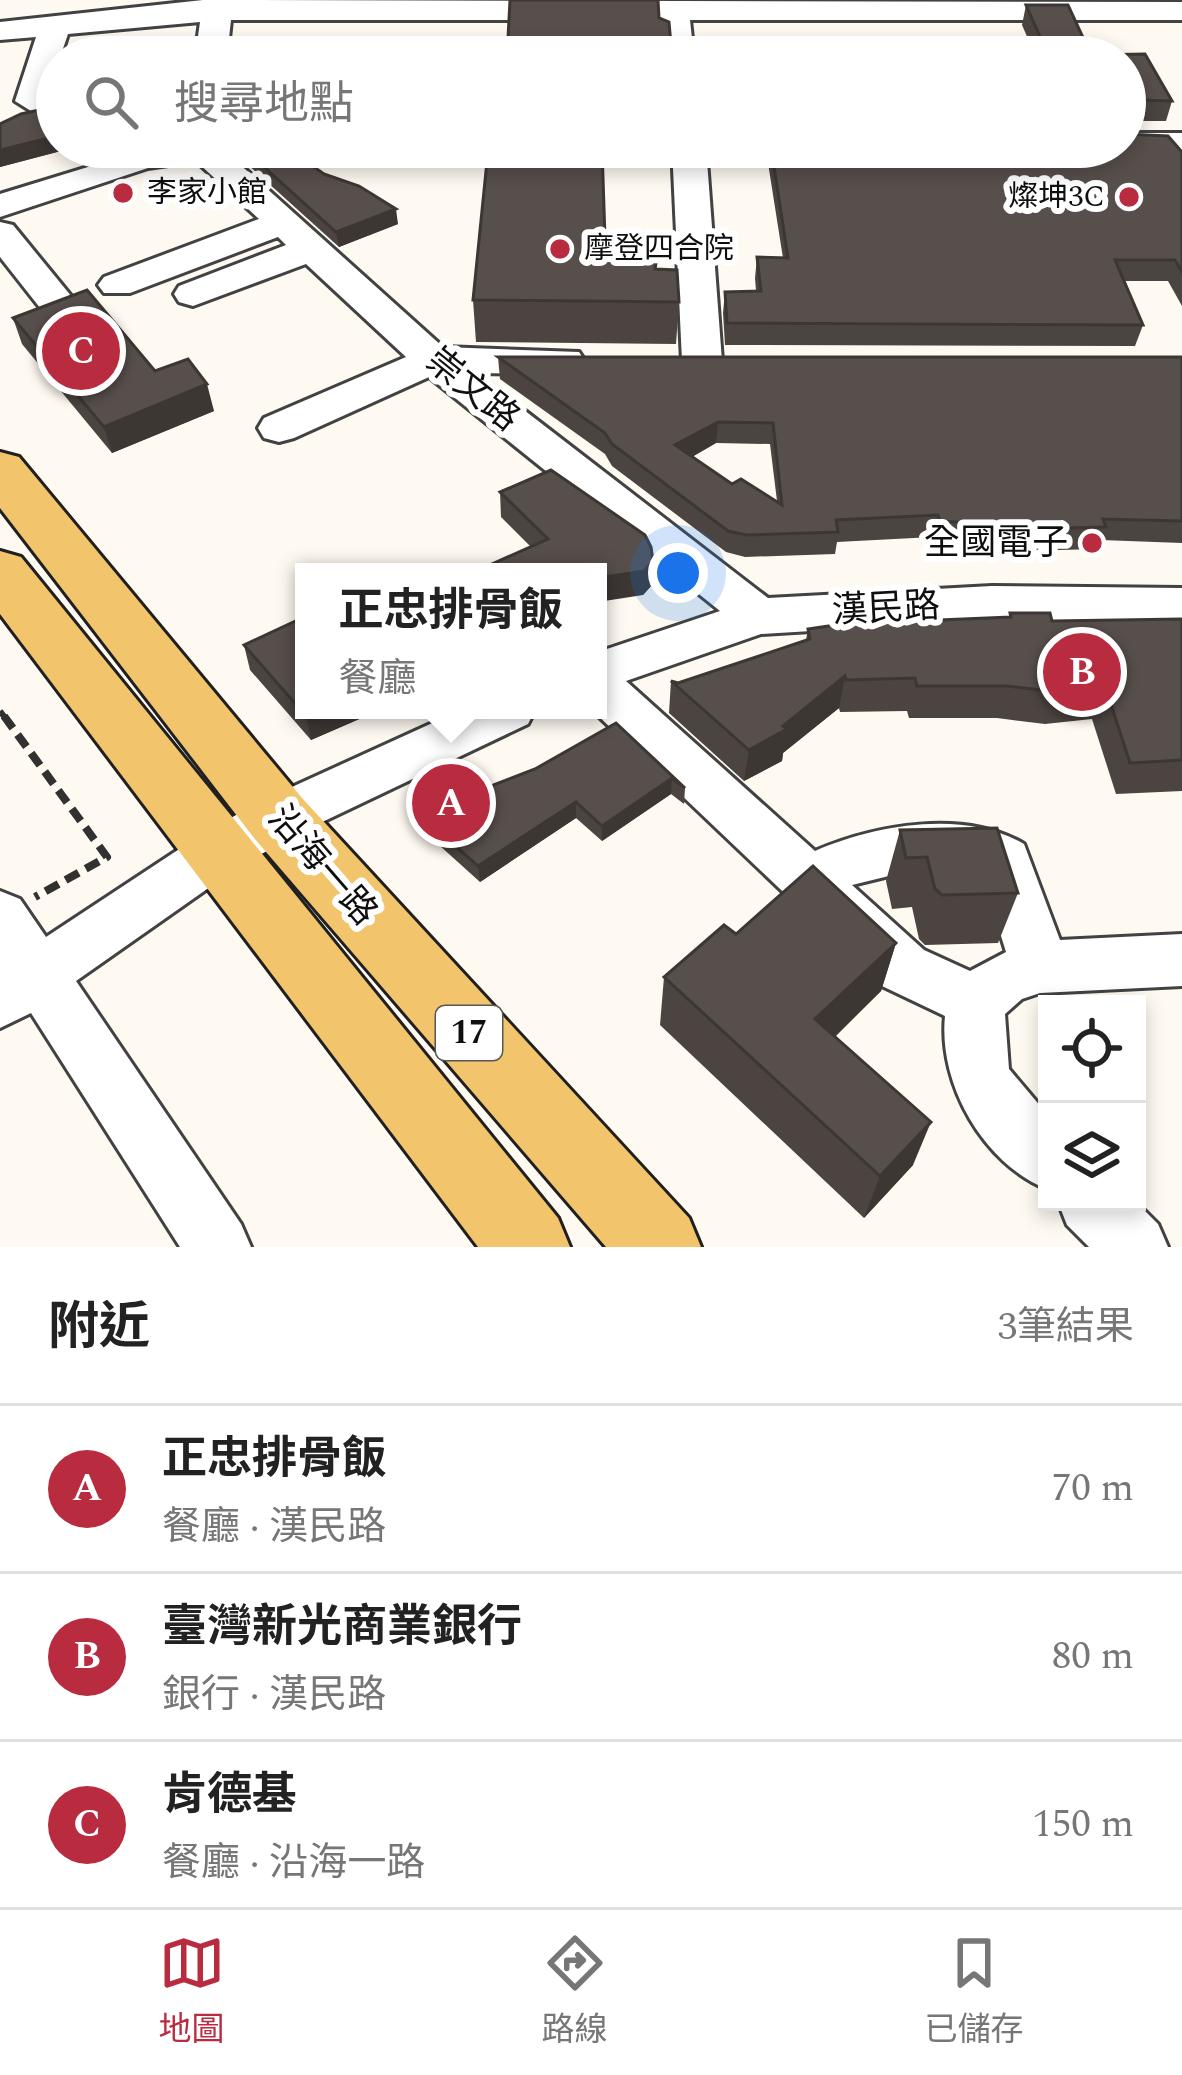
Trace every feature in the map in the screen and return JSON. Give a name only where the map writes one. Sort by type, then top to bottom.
[{"type":"main road","name":"沿海一路","points":[[0,470],[529,1247]]},
{"type":"main road","name":"沿海一路","points":[[0,572],[248,835],[660,1247]]},
{"type":"street","points":[[673,5],[676,36]]},
{"type":"street","points":[[213,36],[217,6]]},
{"type":"street","points":[[0,31],[217,6],[1164,8],[1182,52]]},
{"type":"street","points":[[31,100],[36,93]]},
{"type":"street","points":[[1146,143],[1182,142]]},
{"type":"street","points":[[0,206],[115,168]]},
{"type":"street","name":"崇文路","points":[[223,168],[433,360],[759,616]]},
{"type":"street","points":[[690,168],[702,362]]},
{"type":"street","points":[[0,233],[62,310]]},
{"type":"street","points":[[117,285],[296,236]]},
{"type":"street","points":[[193,294],[296,236]]},
{"type":"street","points":[[279,428],[433,360],[612,361]]},
{"type":"street","points":[[657,361],[750,362]]},
{"type":"street","name":"漢民路","points":[[607,667],[759,616],[992,603],[1182,604]]},
{"type":"street","points":[[607,694],[903,968],[976,1002]]},
{"type":"street","points":[[19,986],[248,835],[491,719]]},
{"type":"street","points":[[808,880],[881,853],[998,853],[1005,861],[1040,968]]},
{"type":"street","points":[[9,911],[19,986],[218,1247]]},
{"type":"street","points":[[1038,1149],[994,1105],[976,1071],[970,1039],[976,1002],[1003,979],[1040,968],[1182,960]]},
{"type":"street","points":[[1099,1211],[1135,1247]]},
{"type":"path","points":[[0,711],[107,857],[9,911]]},
{"type":"building","points":[[510,0],[658,0],[659,18],[669,22],[670,36],[508,36]]},
{"type":"building","points":[[1026,5],[1068,5],[1082,36],[1040,36]]},
{"type":"building","points":[[1146,56],[1172,101],[1146,100]]},
{"type":"building","points":[[36,111],[36,141],[0,150],[0,124]]},
{"type":"building","points":[[1146,135],[1168,136],[1182,152],[1182,272],[1175,260],[1115,260],[1143,325],[727,323],[725,292],[761,291],[757,257],[788,258],[774,168],[1146,168]]},
{"type":"building","points":[[265,168],[315,168],[359,186],[396,209],[336,232]]},
{"type":"building","name":"摩登四合院","points":[[486,168],[603,168],[605,239],[660,240],[655,269],[677,270],[679,302],[473,300]]},
{"type":"building","points":[[87,290],[155,371],[188,359],[207,384],[104,427],[13,318]]},
{"type":"building","points":[[498,357],[1182,357],[1182,521],[1103,519],[1106,527],[1028,529],[940,521],[938,515],[836,520],[838,532],[747,535],[728,531],[612,444],[605,433]],"holes":[[[718,422],[773,423],[782,505],[741,479],[732,484],[675,445]]]},
{"type":"building","points":[[551,470],[645,535],[653,561],[644,571],[607,577],[607,563],[494,563],[548,539],[500,492]]},
{"type":"building","points":[[1010,613],[1050,613],[1052,621],[1182,619],[1182,760],[1130,763],[1105,686],[1056,692],[1007,686],[917,686],[915,678],[846,680],[845,676],[783,726],[787,729],[749,750],[671,681],[678,683],[810,639],[808,629],[1011,617]]},
{"type":"building","points":[[295,621],[295,703],[244,645]]},
{"type":"building","points":[[616,723],[685,788],[672,778],[602,826],[576,802],[478,866],[437,830],[437,817],[462,797],[535,769]]},
{"type":"building","points":[[997,828],[1018,893],[942,895],[935,889],[927,857],[906,858],[900,830]]},
{"type":"building","points":[[813,866],[896,943],[815,1019],[931,1122],[880,1176],[664,977],[724,925],[736,934]]},
{"type":"place","name":"李家小館","points":[[123,193]]},
{"type":"place","name":"燦坤3C","points":[[1129,197]]},
{"type":"place","name":"摩登四合院","points":[[560,249]]},
{"type":"place","name":"肯德基","points":[[81,351]]},
{"type":"place","name":"全國電子","points":[[1092,543]]},
{"type":"place","name":"臺灣新光商業銀行","points":[[1082,672]]},
{"type":"place","name":"正忠排骨飯","points":[[451,803]]}]
